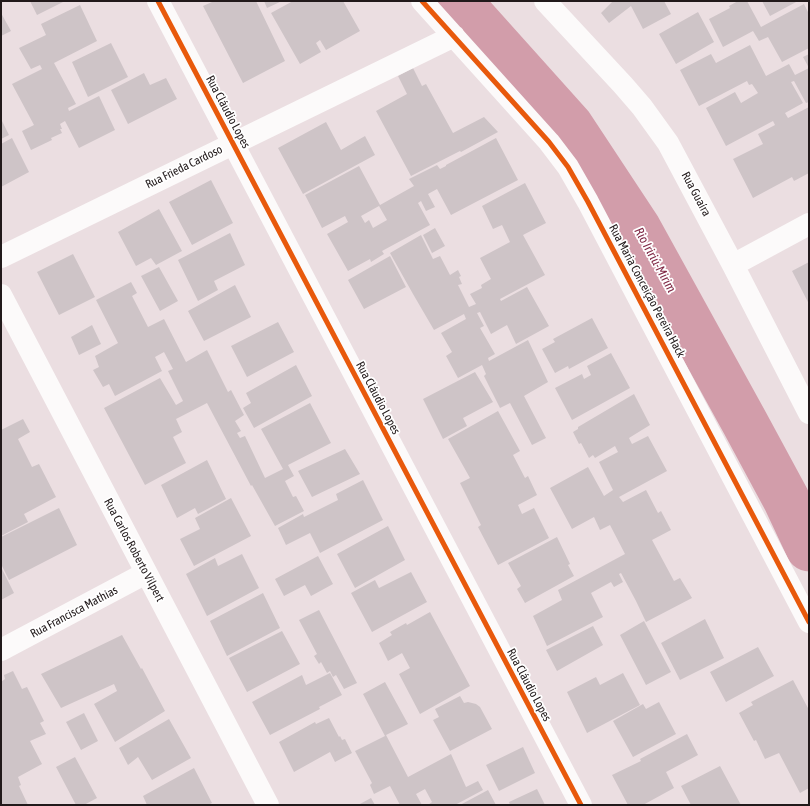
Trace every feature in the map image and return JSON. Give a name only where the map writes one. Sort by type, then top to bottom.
[{"type":"street","name":"Rua Cláudio Lopes","points":[[158,1],[581,805]]},
{"type":"street","name":"Rua Maria Conceição Pereira Hack","points":[[422,1],[549,142],[568,167],[588,202],[809,622]]},
{"type":"street","name":"Rua Guaíra","points":[[545,1],[642,107],[668,143],[809,413]]},
{"type":"street","name":"Rua Frieda Cardoso","points":[[1,257],[454,36]]},
{"type":"street","points":[[733,265],[809,224]]},
{"type":"street","name":"Rua Carlos Roberto Vilpert","points":[[1,296],[268,805]]},
{"type":"street","name":"Rua Francisca Mathias","points":[[1,650],[146,573]]},
{"type":"building","points":[[30,1],[65,1],[37,15]]},
{"type":"building","points":[[211,1],[256,1],[285,61],[243,83],[203,6],[212,2]]},
{"type":"building","points":[[264,1],[282,1],[267,8]]},
{"type":"building","points":[[293,1],[343,1],[360,31],[326,50],[320,40],[316,43],[321,52],[300,64],[271,13]]},
{"type":"building","points":[[613,1],[664,1],[671,14],[643,29],[631,6],[609,23],[601,13]]},
{"type":"building","points":[[738,1],[747,1],[761,27],[804,4],[809,14],[809,48],[782,62],[768,37],[759,41],[753,31],[723,47],[709,19],[730,8],[729,6]]},
{"type":"building","points":[[762,1],[798,1],[770,16]]},
{"type":"building","points":[[80,5],[97,41],[54,63],[76,104],[68,108],[69,111],[99,96],[115,130],[79,148],[65,121],[60,124],[62,133],[51,138],[52,140],[31,150],[22,131],[34,125],[12,84],[42,69],[40,65],[31,69],[19,48],[46,35],[41,24]]},
{"type":"building","points":[[698,12],[714,42],[676,64],[659,34]]},
{"type":"building","points":[[1,13],[11,31],[1,36]]},
{"type":"building","points":[[111,43],[128,77],[88,97],[72,62]]},
{"type":"building","points":[[750,45],[766,76],[789,64],[795,75],[809,68],[809,102],[806,103],[794,81],[791,82],[803,103],[785,113],[788,118],[809,107],[809,173],[794,181],[792,177],[753,198],[733,159],[763,144],[758,134],[775,125],[773,121],[726,146],[706,108],[735,92],[741,103],[758,93],[752,84],[749,85],[747,81],[699,106],[680,70],[711,54],[716,63]]},
{"type":"building","points":[[809,54],[809,68],[803,57]]},
{"type":"building","points":[[413,68],[422,86],[426,84],[453,133],[484,117],[498,132],[411,176],[376,111],[407,94],[398,76]]},
{"type":"building","points":[[144,73],[150,85],[166,78],[177,99],[128,124],[111,90]]},
{"type":"building","points":[[1,119],[9,135],[1,139]]},
{"type":"building","points":[[326,122],[341,150],[365,136],[375,155],[303,194],[278,148]]},
{"type":"building","points":[[12,138],[29,172],[1,187],[1,144]]},
{"type":"building","points":[[496,138],[518,180],[451,215],[437,189],[428,194],[435,207],[426,211],[421,201],[418,203],[430,225],[382,251],[384,254],[371,262],[370,259],[348,271],[327,234],[348,222],[345,216],[322,228],[305,195],[359,166],[380,205],[414,186],[409,179],[437,165],[440,169]],"holes":[[[379,206],[387,220],[373,228],[369,220],[365,223],[361,216]]]},
{"type":"building","points":[[211,180],[233,223],[192,245],[169,202]]},
{"type":"building","points":[[525,183],[546,223],[523,235],[545,275],[500,299],[501,301],[527,287],[549,326],[516,344],[507,325],[491,334],[480,312],[477,313],[484,326],[480,328],[495,354],[488,358],[489,361],[528,340],[548,382],[524,396],[546,438],[532,445],[510,403],[500,408],[484,376],[486,374],[482,365],[458,378],[446,356],[452,352],[441,333],[466,319],[464,314],[434,330],[390,253],[421,235],[433,259],[440,256],[450,275],[458,270],[461,276],[459,277],[462,284],[458,285],[469,307],[476,304],[470,294],[482,288],[481,285],[491,279],[480,258],[510,242],[502,225],[493,229],[482,206]]},
{"type":"building","points":[[159,209],[182,251],[156,265],[151,258],[136,266],[118,232]]},
{"type":"building","points":[[435,228],[445,246],[432,253],[423,235]]},
{"type":"building","points":[[230,233],[245,265],[214,281],[218,290],[198,301],[178,260]]},
{"type":"building","points":[[73,254],[95,297],[59,315],[37,272]]},
{"type":"building","points":[[390,256],[406,287],[364,309],[348,280]]},
{"type":"building","points":[[809,262],[809,304],[792,271]]},
{"type":"building","points":[[159,267],[178,301],[160,311],[141,276]]},
{"type":"building","points":[[131,282],[137,293],[132,296],[148,327],[164,319],[186,362],[207,350],[228,392],[231,390],[244,415],[235,421],[241,431],[237,433],[240,438],[245,436],[265,478],[283,469],[261,429],[310,403],[331,443],[288,465],[294,476],[285,481],[293,497],[296,496],[304,511],[275,526],[252,485],[251,486],[207,403],[176,419],[182,432],[173,437],[186,463],[145,485],[104,408],[160,378],[176,405],[183,401],[168,371],[173,369],[164,352],[155,357],[162,371],[115,396],[109,384],[103,387],[93,370],[99,367],[95,356],[118,343],[96,300]]},
{"type":"building","points":[[235,285],[251,317],[204,341],[188,311]]},
{"type":"building","points":[[592,318],[608,348],[569,369],[568,366],[555,373],[542,349],[555,342],[553,339]]},
{"type":"building","points":[[278,322],[294,352],[247,377],[231,346]]},
{"type":"building","points":[[92,325],[101,344],[79,355],[71,337]]},
{"type":"building","points":[[611,353],[630,388],[572,420],[555,388],[582,374],[584,379],[591,375],[587,366]]},
{"type":"building","points":[[296,365],[312,396],[254,428],[243,408],[251,403],[246,393]]},
{"type":"building","points":[[475,372],[493,402],[463,418],[467,426],[443,439],[423,399]]},
{"type":"building","points":[[634,394],[650,425],[629,438],[632,444],[648,436],[667,471],[619,497],[623,502],[646,490],[658,513],[661,511],[671,530],[652,540],[674,581],[680,578],[692,598],[646,622],[621,573],[619,574],[623,582],[614,587],[611,582],[591,593],[603,617],[547,646],[533,616],[562,600],[558,590],[625,554],[610,525],[600,530],[594,517],[572,529],[550,488],[588,467],[604,496],[613,490],[599,462],[618,452],[615,446],[595,458],[593,455],[589,458],[573,432],[578,429],[578,427]]},
{"type":"building","points":[[498,411],[520,451],[513,455],[525,478],[528,476],[537,495],[518,505],[522,514],[534,508],[549,538],[498,565],[478,527],[481,525],[460,483],[470,478],[448,439]]},
{"type":"building","points":[[23,419],[30,432],[18,439],[32,467],[39,464],[56,497],[24,514],[28,522],[1,536],[1,430]]},
{"type":"building","points":[[345,449],[360,474],[312,497],[298,471]]},
{"type":"building","points":[[207,460],[226,499],[198,514],[195,508],[177,518],[161,485]]},
{"type":"building","points":[[363,480],[383,520],[320,553],[310,533],[286,545],[278,528],[303,514],[304,517],[338,500],[336,494]]},
{"type":"building","points":[[231,498],[251,536],[194,566],[180,539],[200,529],[195,518]]},
{"type":"building","points":[[59,508],[77,545],[9,580],[1,564],[1,537]]},
{"type":"building","points":[[388,526],[405,560],[355,588],[337,554]]},
{"type":"building","points":[[557,537],[574,576],[525,603],[517,589],[521,586],[508,563]]},
{"type":"building","points":[[242,554],[259,588],[207,616],[186,574],[215,558],[218,566]]},
{"type":"building","points":[[318,556],[333,584],[311,596],[305,585],[284,596],[275,579]]},
{"type":"building","points":[[1,567],[14,593],[1,600]]},
{"type":"building","points":[[411,572],[427,602],[372,632],[351,593],[375,580],[379,588]]},
{"type":"building","points":[[263,593],[280,628],[227,656],[210,621]]},
{"type":"building","points":[[319,610],[357,683],[344,689],[336,675],[333,677],[330,671],[327,673],[321,662],[319,664],[314,656],[317,654],[299,620]]},
{"type":"building","points":[[430,612],[470,686],[420,714],[399,674],[410,668],[402,653],[388,661],[379,643],[392,635],[390,632],[406,623],[407,625]]},
{"type":"building","points":[[705,619],[724,658],[680,680],[661,643]]},
{"type":"building","points":[[644,621],[671,672],[646,685],[620,635]]},
{"type":"building","points":[[593,626],[603,645],[557,671],[546,650]]},
{"type":"building","points":[[282,631],[300,664],[247,692],[229,658]]},
{"type":"building","points":[[122,635],[165,711],[115,742],[94,704],[117,691],[114,684],[61,708],[41,674]]},
{"type":"building","points":[[758,647],[774,676],[726,702],[710,672]]},
{"type":"building","points":[[13,671],[22,689],[27,687],[44,721],[40,723],[46,734],[30,741],[42,764],[18,777],[21,785],[19,786],[28,805],[1,805],[1,682],[5,679],[4,675]]},
{"type":"building","points":[[330,673],[342,695],[319,707],[320,709],[270,735],[252,702],[302,675],[306,685]]},
{"type":"building","points":[[623,673],[640,705],[587,733],[567,692],[596,677],[600,685]]},
{"type":"building","points":[[793,680],[809,710],[809,788],[800,793],[779,753],[765,759],[756,740],[754,741],[739,713],[753,705],[751,702]]},
{"type":"building","points":[[385,682],[408,724],[386,735],[408,777],[451,754],[466,787],[478,781],[483,790],[455,805],[428,805],[432,802],[425,789],[416,794],[422,805],[400,805],[390,786],[374,794],[370,785],[372,783],[355,751],[385,736],[363,694]]},
{"type":"building","points":[[460,696],[464,703],[468,702],[476,704],[480,707],[492,729],[450,751],[433,720],[439,717],[435,709]]},
{"type":"building","points":[[659,702],[676,734],[633,757],[613,721],[643,704],[646,709]]},
{"type":"building","points":[[84,713],[98,741],[81,750],[66,722]]},
{"type":"building","points":[[329,718],[339,737],[340,736],[342,740],[345,739],[352,753],[335,762],[330,752],[294,772],[279,742],[315,722],[316,724]]},
{"type":"building","points":[[169,719],[191,758],[152,780],[138,757],[128,765],[119,748]]},
{"type":"building","points":[[687,734],[698,755],[666,772],[674,788],[643,805],[628,805],[612,775],[641,761],[640,759]]},
{"type":"building","points":[[523,747],[535,773],[499,791],[486,765]]},
{"type":"building","points":[[75,757],[97,798],[84,805],[76,805],[56,767]]},
{"type":"building","points":[[720,766],[741,805],[691,805],[681,786]]},
{"type":"building","points":[[194,768],[212,803],[208,805],[147,805],[143,796]]},
{"type":"building","points":[[537,789],[545,805],[510,805],[509,802]]},
{"type":"building","points":[[488,790],[496,805],[460,805]]},
{"type":"building","points":[[371,798],[375,805],[358,805]]},
{"type":"waterway","name":"Rio Iririú-Mirim","points":[[458,1],[570,126],[638,229],[786,499],[809,548]]},
{"type":"cycle path","points":[[158,1],[581,805]]},
{"type":"cycle path","points":[[422,1],[549,142],[568,167],[588,202],[809,622]]}]
